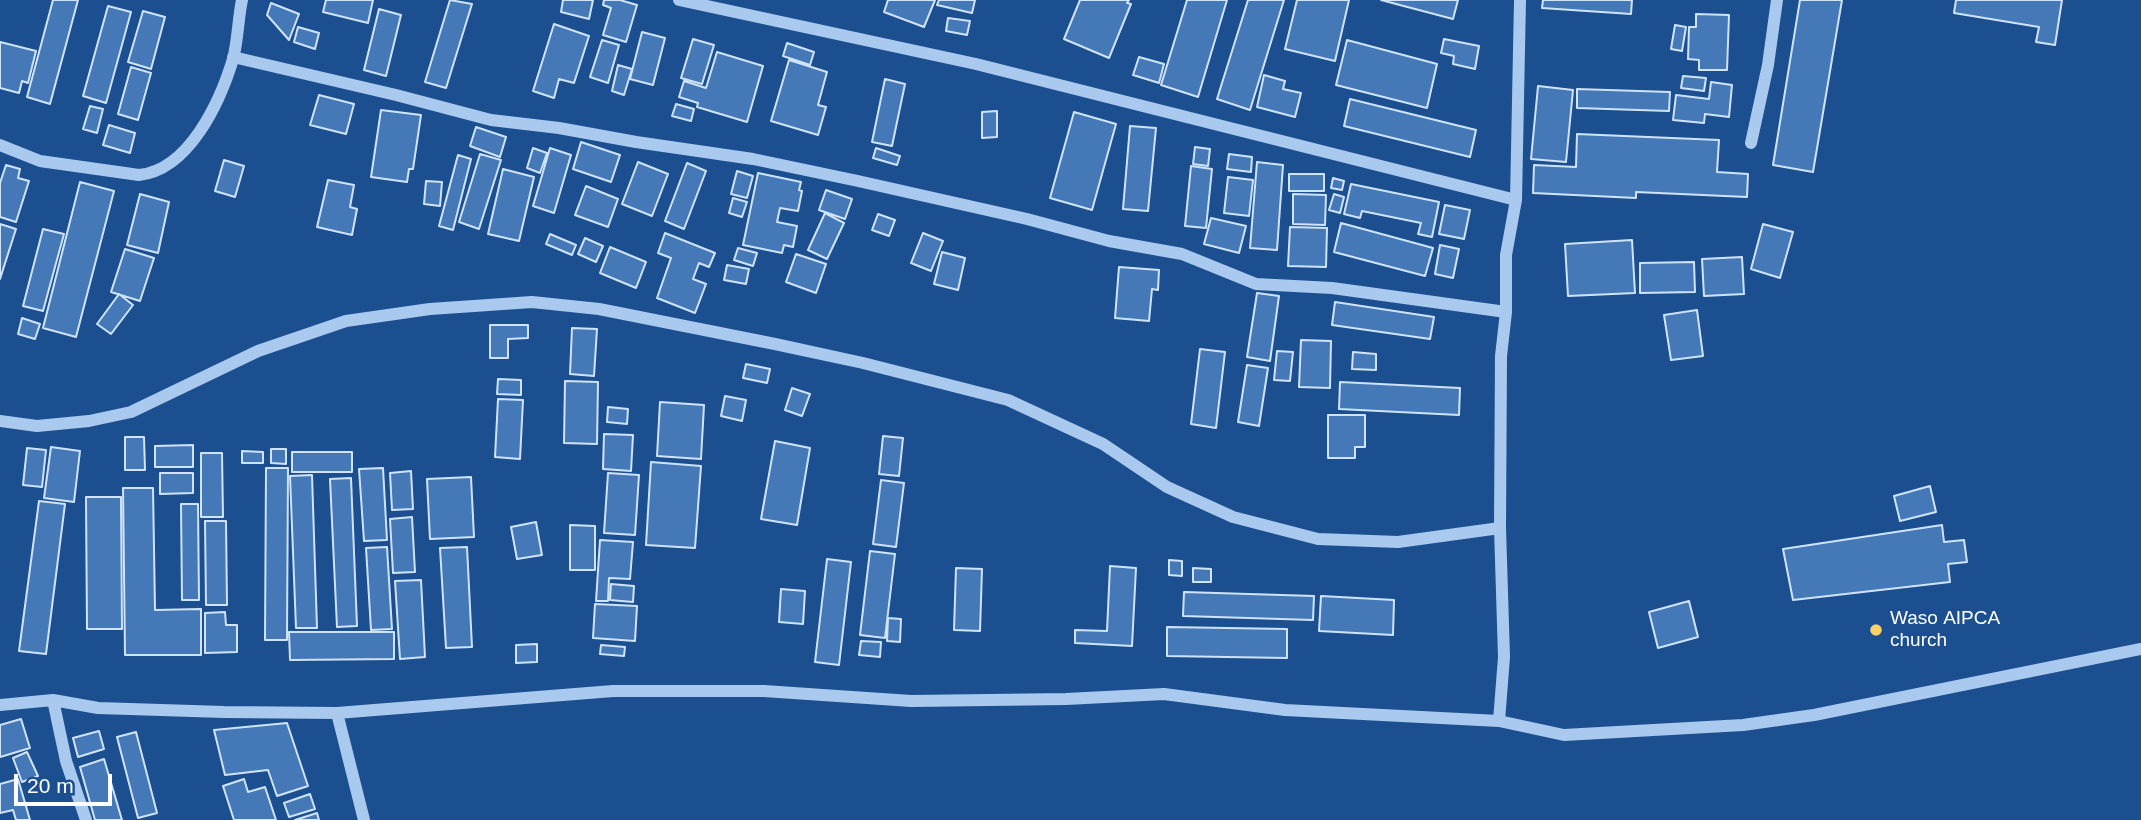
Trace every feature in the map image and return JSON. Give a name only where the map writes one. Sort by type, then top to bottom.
[{"type":"street","points":[[0,145],[40,160],[139,175],[152,174],[166,167],[191,143],[214,107],[233,57],[242,0]]},
{"type":"street","points":[[679,0],[976,64],[1516,200]]},
{"type":"street","points":[[1499,721],[1504,657],[1500,528],[1501,356],[1506,312],[1506,255],[1516,200],[1520,0]]},
{"type":"street","points":[[1751,143],[1768,65],[1777,0]]},
{"type":"street","points":[[233,57],[491,120],[753,159],[884,186],[1109,241],[1182,254],[1256,284],[1332,288],[1506,312]]},
{"type":"street","points":[[0,421],[37,426],[89,421],[131,412],[258,352],[346,321],[430,309],[532,302],[599,309],[775,344],[1008,400],[1103,444],[1167,487],[1234,517],[1318,539],[1398,542],[1500,528]]},
{"type":"street","points":[[0,705],[53,700],[98,708],[337,713],[613,691],[764,691],[911,701],[1066,699],[1164,694],[1285,710],[1499,721],[1564,735],[1743,725],[1814,715],[2141,649]]},
{"type":"street","points":[[53,700],[66,761],[86,820]]},
{"type":"street","points":[[337,713],[364,820]]},
{"type":"building","points":[[53,0],[78,0],[50,104],[27,97]]},
{"type":"building","points":[[326,0],[373,0],[368,23],[323,12]]},
{"type":"building","points":[[450,0],[472,4],[446,88],[425,82]]},
{"type":"building","points":[[563,0],[593,0],[589,19],[561,12]]},
{"type":"building","points":[[604,0],[620,0],[637,5],[626,42],[603,35],[611,8],[603,5]]},
{"type":"building","points":[[888,0],[935,0],[924,27],[884,12]]},
{"type":"building","points":[[939,0],[975,0],[972,13],[937,5]]},
{"type":"building","points":[[1080,0],[1129,0],[1127,3],[1131,4],[1109,58],[1064,39]]},
{"type":"building","points":[[1187,0],[1227,0],[1198,97],[1161,85]]},
{"type":"building","points":[[1248,0],[1284,0],[1250,110],[1217,99]]},
{"type":"building","points":[[1297,0],[1349,0],[1335,61],[1285,49]]},
{"type":"building","points":[[1381,0],[1458,0],[1453,19]]},
{"type":"building","points":[[1543,0],[1632,0],[1631,14],[1542,8]]},
{"type":"building","points":[[1800,0],[1842,0],[1813,172],[1773,165]]},
{"type":"building","points":[[1956,0],[2062,0],[2055,45],[2036,42],[2039,27],[1954,13]]},
{"type":"building","points":[[271,3],[299,14],[289,40],[267,15]]},
{"type":"building","points":[[108,6],[131,12],[106,103],[83,96]]},
{"type":"building","points":[[379,9],[401,15],[386,76],[364,70]]},
{"type":"building","points":[[143,11],[165,17],[151,69],[128,62]]},
{"type":"building","points":[[1696,14],[1729,15],[1727,70],[1699,70],[1699,60],[1688,59],[1689,27],[1696,27]]},
{"type":"building","points":[[948,18],[970,21],[967,35],[946,31]]},
{"type":"building","points":[[554,24],[589,36],[574,83],[559,79],[554,98],[533,91]]},
{"type":"building","points":[[1675,25],[1686,27],[1682,51],[1671,49]]},
{"type":"building","points":[[298,27],[319,33],[315,49],[294,42]]},
{"type":"building","points":[[642,32],[665,38],[653,85],[630,79]]},
{"type":"building","points":[[693,39],[714,45],[702,84],[681,78]]},
{"type":"building","points":[[1444,39],[1479,46],[1475,69],[1453,64],[1454,56],[1441,53]]},
{"type":"building","points":[[602,40],[619,45],[608,83],[590,77]]},
{"type":"building","points":[[1347,40],[1437,64],[1427,108],[1336,85]]},
{"type":"building","points":[[0,42],[36,51],[28,83],[22,81],[19,93],[0,88]]},
{"type":"building","points":[[787,43],[814,52],[810,65],[783,56]]},
{"type":"building","points":[[717,52],[763,66],[747,122],[697,107],[698,103],[679,97],[684,81],[706,88]]},
{"type":"building","points":[[1139,57],[1164,64],[1159,83],[1133,75]]},
{"type":"building","points":[[789,60],[827,72],[818,105],[826,107],[818,135],[771,121]]},
{"type":"building","points":[[618,65],[632,69],[624,95],[612,91]]},
{"type":"building","points":[[131,67],[151,73],[138,120],[118,114]]},
{"type":"building","points":[[1264,75],[1285,81],[1283,89],[1301,93],[1295,117],[1257,107]]},
{"type":"building","points":[[1683,76],[1706,78],[1704,91],[1681,88]]},
{"type":"building","points":[[885,79],[905,84],[892,146],[872,142]]},
{"type":"building","points":[[1711,82],[1732,85],[1729,117],[1705,114],[1704,123],[1673,120],[1676,95],[1709,99]]},
{"type":"building","points":[[1538,86],[1573,90],[1566,162],[1531,159]]},
{"type":"building","points":[[1577,89],[1670,92],[1669,111],[1577,108]]},
{"type":"building","points":[[319,95],[354,104],[346,134],[310,125]]},
{"type":"building","points":[[1350,99],[1476,130],[1470,157],[1344,126]]},
{"type":"building","points":[[676,104],[694,109],[691,121],[672,116]]},
{"type":"building","points":[[90,106],[103,109],[97,133],[83,129]]},
{"type":"building","points":[[381,110],[421,115],[413,169],[409,169],[407,182],[371,177]]},
{"type":"building","points":[[997,111],[997,137],[982,138],[982,112]]},
{"type":"building","points":[[1074,112],[1116,124],[1092,210],[1050,198]]},
{"type":"building","points":[[109,125],[135,133],[130,153],[103,145]]},
{"type":"building","points":[[1130,126],[1156,128],[1148,211],[1123,209]]},
{"type":"building","points":[[476,127],[506,137],[500,157],[470,146]]},
{"type":"building","points":[[1577,134],[1719,140],[1717,172],[1748,174],[1747,197],[1636,192],[1636,198],[1533,193],[1534,165],[1576,167]]},
{"type":"building","points":[[581,142],[620,155],[611,182],[573,169]]},
{"type":"building","points":[[1195,147],[1210,149],[1208,166],[1193,164]]},
{"type":"building","points":[[533,148],[547,153],[540,173],[527,168]]},
{"type":"building","points":[[550,148],[571,155],[554,213],[533,206]]},
{"type":"building","points":[[876,148],[900,156],[897,165],[873,158]]},
{"type":"building","points":[[480,154],[501,160],[479,229],[459,222]]},
{"type":"building","points":[[1229,154],[1252,157],[1251,172],[1227,169]]},
{"type":"building","points":[[458,155],[471,159],[453,230],[439,226]]},
{"type":"building","points":[[224,160],[244,166],[235,197],[215,191]]},
{"type":"building","points":[[638,162],[668,174],[652,216],[622,204]]},
{"type":"building","points":[[1257,162],[1283,165],[1277,250],[1250,248]]},
{"type":"building","points":[[687,163],[706,171],[684,229],[665,221]]},
{"type":"building","points":[[6,165],[20,169],[18,178],[29,181],[16,222],[0,217],[0,183]]},
{"type":"building","points":[[1191,166],[1212,169],[1206,228],[1185,226]]},
{"type":"building","points":[[503,169],[534,177],[519,241],[488,234]]},
{"type":"building","points":[[737,171],[753,176],[747,198],[731,194]]},
{"type":"building","points":[[758,173],[801,182],[798,211],[780,208],[777,222],[797,226],[793,247],[784,245],[782,253],[743,245]]},
{"type":"building","points":[[1289,174],[1324,174],[1324,191],[1289,191]]},
{"type":"building","points":[[1228,177],[1253,180],[1249,216],[1224,213]]},
{"type":"building","points":[[1333,178],[1344,181],[1342,190],[1331,188]]},
{"type":"building","points":[[328,180],[354,185],[350,207],[357,209],[352,235],[317,227]]},
{"type":"building","points":[[426,181],[442,182],[440,206],[424,204]]},
{"type":"building","points":[[80,182],[114,191],[76,337],[43,328]]},
{"type":"building","points":[[1351,184],[1439,202],[1432,237],[1418,234],[1421,223],[1362,211],[1360,218],[1344,214]]},
{"type":"building","points":[[586,186],[618,199],[608,227],[575,215]]},
{"type":"building","points":[[826,190],[852,199],[845,219],[819,210]]},
{"type":"building","points":[[140,194],[169,202],[158,253],[127,245]]},
{"type":"building","points":[[1293,194],[1326,195],[1325,225],[1293,224]]},
{"type":"building","points":[[1334,194],[1344,197],[1340,213],[1329,210]]},
{"type":"building","points":[[733,198],[747,202],[742,217],[729,213]]},
{"type":"building","points":[[1445,205],[1470,210],[1464,239],[1439,234]]},
{"type":"building","points":[[825,213],[844,223],[827,259],[808,250]]},
{"type":"building","points":[[878,214],[895,220],[889,236],[872,230]]},
{"type":"building","points":[[1211,218],[1246,226],[1239,253],[1204,244]]},
{"type":"building","points":[[1341,223],[1433,248],[1425,276],[1334,252]]},
{"type":"building","points":[[0,224],[16,229],[0,279]]},
{"type":"building","points":[[1763,224],[1793,232],[1780,278],[1751,269]]},
{"type":"building","points":[[1290,227],[1327,228],[1326,267],[1288,266]]},
{"type":"building","points":[[43,229],[64,234],[43,311],[23,306]]},
{"type":"building","points":[[665,233],[715,253],[709,267],[699,263],[693,279],[706,284],[695,313],[657,298],[671,258],[658,253]]},
{"type":"building","points":[[923,233],[943,241],[931,271],[911,263]]},
{"type":"building","points":[[550,234],[576,245],[572,255],[546,244]]},
{"type":"building","points":[[585,238],[603,246],[596,262],[578,254]]},
{"type":"building","points":[[1632,240],[1635,293],[1568,296],[1565,244]]},
{"type":"building","points":[[1440,245],[1459,249],[1453,278],[1435,274]]},
{"type":"building","points":[[610,247],[646,262],[636,288],[600,273]]},
{"type":"building","points":[[738,248],[757,253],[753,266],[734,260]]},
{"type":"building","points":[[125,249],[154,258],[140,301],[111,292]]},
{"type":"building","points":[[942,252],[965,258],[958,290],[934,284]]},
{"type":"building","points":[[796,254],[826,264],[816,293],[786,282]]},
{"type":"building","points":[[1742,257],[1744,294],[1704,296],[1702,259]]},
{"type":"building","points":[[1694,262],[1695,292],[1640,293],[1640,263]]},
{"type":"building","points":[[727,265],[749,269],[746,284],[724,280]]},
{"type":"building","points":[[1119,267],[1159,270],[1158,290],[1152,289],[1149,321],[1115,318]]},
{"type":"building","points":[[1257,293],[1279,296],[1270,361],[1247,357]]},
{"type":"building","points":[[119,294],[133,305],[111,334],[97,324]]},
{"type":"building","points":[[1335,302],[1434,317],[1430,339],[1332,325]]},
{"type":"building","points":[[1697,310],[1703,356],[1671,360],[1664,315]]},
{"type":"building","points":[[22,318],[40,324],[35,339],[18,334]]},
{"type":"building","points":[[490,325],[528,325],[528,338],[508,339],[508,358],[490,358]]},
{"type":"building","points":[[572,328],[597,329],[594,376],[570,374]]},
{"type":"building","points":[[1301,340],[1331,341],[1330,388],[1299,387]]},
{"type":"building","points":[[1200,349],[1225,352],[1216,428],[1191,424]]},
{"type":"building","points":[[1277,351],[1293,352],[1290,381],[1274,380]]},
{"type":"building","points":[[1353,352],[1376,354],[1376,370],[1352,369]]},
{"type":"building","points":[[746,364],[770,369],[767,383],[743,378]]},
{"type":"building","points":[[1247,365],[1268,368],[1259,426],[1238,422]]},
{"type":"building","points":[[498,379],[521,380],[521,395],[497,394]]},
{"type":"building","points":[[565,381],[598,382],[597,444],[564,443]]},
{"type":"building","points":[[1340,382],[1460,388],[1459,415],[1339,409]]},
{"type":"building","points":[[792,388],[810,394],[802,416],[785,410]]},
{"type":"building","points":[[725,396],[746,400],[742,421],[721,416]]},
{"type":"building","points":[[498,399],[523,400],[520,459],[495,457]]},
{"type":"building","points":[[660,402],[704,405],[701,459],[657,456]]},
{"type":"building","points":[[608,407],[628,409],[627,424],[607,422]]},
{"type":"building","points":[[1328,415],[1365,415],[1365,447],[1355,447],[1355,458],[1328,458]]},
{"type":"building","points":[[604,434],[633,435],[631,471],[603,469]]},
{"type":"building","points":[[883,436],[903,438],[899,476],[879,474]]},
{"type":"building","points":[[125,437],[144,437],[145,470],[125,470]]},
{"type":"building","points":[[775,441],[810,448],[797,525],[761,519]]},
{"type":"building","points":[[193,445],[193,467],[155,467],[155,446]]},
{"type":"building","points":[[51,447],[80,451],[74,502],[44,498]]},
{"type":"building","points":[[27,448],[46,450],[42,487],[23,485]]},
{"type":"building","points":[[271,449],[286,449],[286,464],[271,463]]},
{"type":"building","points":[[242,451],[263,452],[263,463],[242,463]]},
{"type":"building","points":[[292,452],[352,452],[352,472],[292,472]]},
{"type":"building","points":[[201,453],[222,453],[223,517],[201,517]]},
{"type":"building","points":[[651,462],[701,466],[695,548],[646,545]]},
{"type":"building","points":[[266,468],[288,468],[287,640],[265,640]]},
{"type":"building","points":[[383,468],[387,540],[364,541],[359,469]]},
{"type":"building","points":[[411,471],[413,509],[392,510],[390,473]]},
{"type":"building","points":[[160,473],[193,473],[193,493],[160,494]]},
{"type":"building","points":[[608,473],[639,475],[635,535],[604,533]]},
{"type":"building","points":[[312,475],[317,628],[296,628],[290,476]]},
{"type":"building","points":[[471,477],[474,537],[430,539],[427,479]]},
{"type":"building","points":[[351,478],[357,626],[337,627],[330,479]]},
{"type":"building","points":[[881,480],[904,483],[896,547],[873,544]]},
{"type":"building","points":[[1930,486],[1936,512],[1900,521],[1894,496]]},
{"type":"building","points":[[123,488],[153,488],[155,610],[201,609],[201,655],[125,655]]},
{"type":"building","points":[[86,497],[121,497],[122,629],[87,629]]},
{"type":"building","points":[[39,501],[65,504],[46,654],[19,651]]},
{"type":"building","points":[[181,504],[198,504],[199,600],[182,600]]},
{"type":"building","points":[[412,517],[415,572],[393,573],[390,519]]},
{"type":"building","points":[[205,521],[226,521],[227,605],[206,605]]},
{"type":"building","points":[[536,522],[542,555],[517,559],[511,527]]},
{"type":"building","points":[[570,525],[595,526],[595,570],[570,570]]},
{"type":"building","points":[[1942,525],[1944,542],[1964,540],[1967,562],[1948,564],[1950,582],[1793,600],[1783,549]]},
{"type":"building","points":[[600,540],[633,542],[630,579],[609,578],[608,601],[596,601]]},
{"type":"building","points":[[387,547],[392,629],[371,630],[366,548]]},
{"type":"building","points":[[467,547],[472,647],[446,648],[440,548]]},
{"type":"building","points":[[870,551],[895,554],[885,638],[860,635]]},
{"type":"building","points":[[827,559],[851,562],[839,665],[815,662]]},
{"type":"building","points":[[1169,560],[1182,561],[1182,576],[1169,575]]},
{"type":"building","points":[[1110,566],[1136,568],[1132,646],[1075,643],[1075,630],[1107,631]]},
{"type":"building","points":[[956,568],[982,569],[980,631],[954,630]]},
{"type":"building","points":[[1193,568],[1211,569],[1211,582],[1193,582]]},
{"type":"building","points":[[421,580],[425,657],[400,659],[395,581]]},
{"type":"building","points":[[611,584],[634,586],[633,602],[610,600]]},
{"type":"building","points":[[781,589],[805,591],[803,624],[779,622]]},
{"type":"building","points":[[1184,592],[1314,596],[1313,620],[1183,616]]},
{"type":"building","points":[[1321,596],[1394,600],[1393,635],[1319,631]]},
{"type":"building","points":[[1689,601],[1698,637],[1658,648],[1649,612]]},
{"type":"building","points":[[595,604],[637,606],[635,641],[593,638]]},
{"type":"building","points":[[225,612],[226,625],[237,625],[237,652],[205,653],[205,613]]},
{"type":"building","points":[[888,618],[901,619],[900,642],[887,641]]},
{"type":"building","points":[[1167,627],[1287,629],[1287,658],[1167,656]]},
{"type":"building","points":[[289,632],[394,632],[394,659],[290,660]]},
{"type":"building","points":[[861,641],[881,642],[880,657],[859,655]]},
{"type":"building","points":[[537,644],[537,662],[516,663],[516,645]]},
{"type":"building","points":[[601,645],[625,647],[624,656],[600,654]]},
{"type":"building","points":[[21,719],[30,748],[0,757],[0,725]]},
{"type":"building","points":[[287,723],[308,786],[277,796],[268,770],[225,775],[214,730]]},
{"type":"building","points":[[99,731],[104,749],[78,757],[73,738]]},
{"type":"building","points":[[136,732],[157,813],[138,818],[117,737]]},
{"type":"building","points":[[27,752],[38,776],[22,782],[13,758]]},
{"type":"building","points":[[104,759],[122,820],[95,820],[80,767]]},
{"type":"building","points":[[18,779],[30,820],[16,820],[13,810],[0,813],[0,784]]},
{"type":"building","points":[[244,779],[248,792],[265,787],[276,820],[234,820],[223,786]]},
{"type":"building","points":[[310,794],[315,809],[289,817],[284,803]]},
{"type":"building","points":[[317,813],[319,820],[295,820]]},
{"type":"place","name":"Waso AIPCA church","points":[[1876,630]]}]
